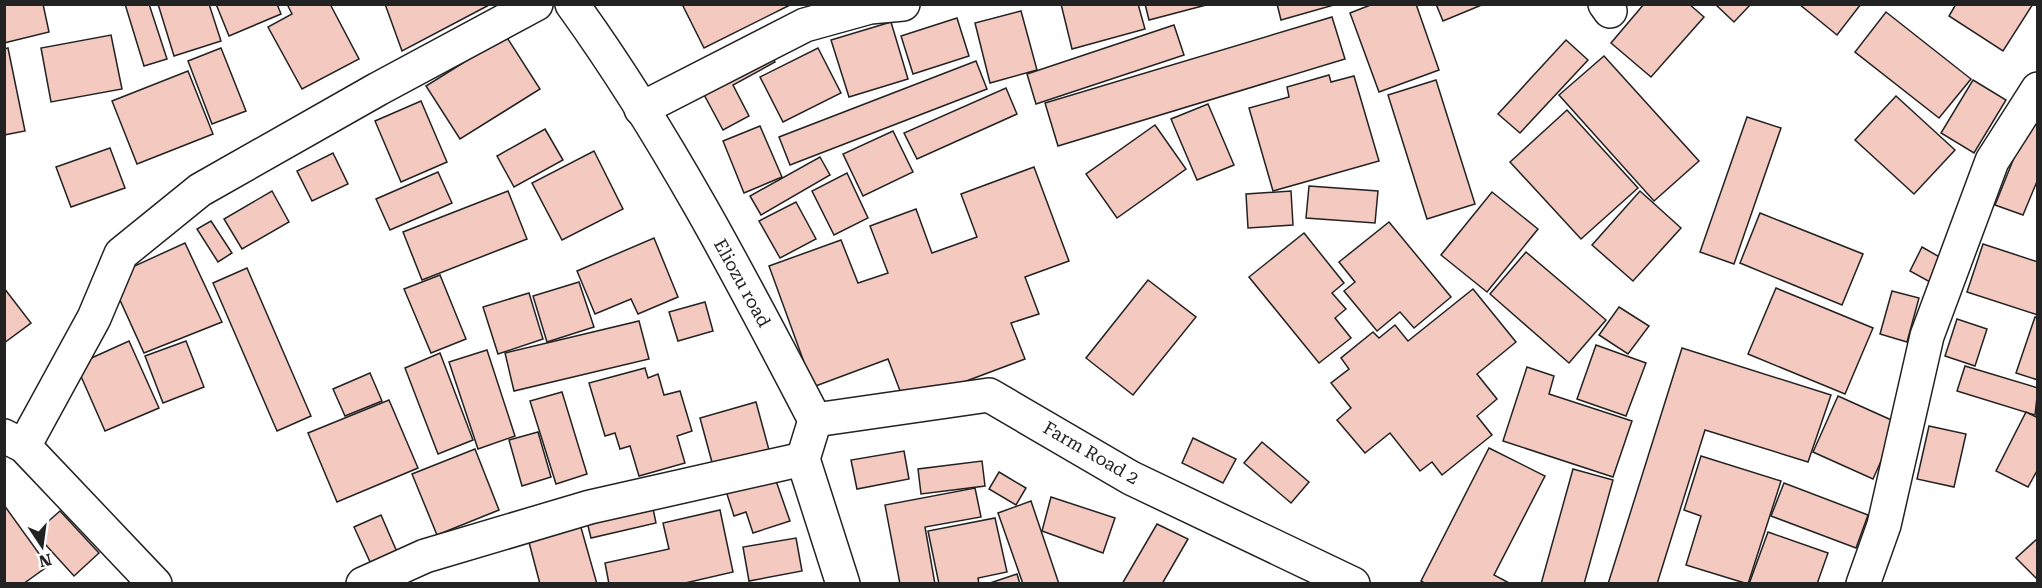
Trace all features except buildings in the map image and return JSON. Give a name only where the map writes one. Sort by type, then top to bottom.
[{"type":"street","points":[[155,584],[14,441],[94,318],[122,254],[200,190],[378,88],[536,4]]},
{"type":"street","name":"Eliozu road","points":[[572,4],[611,59],[732,264],[815,420]]},
{"type":"street","points":[[641,109],[805,25],[870,7],[903,4]]},
{"type":"street","points":[[1863,584],[1884,525],[1927,336],[1992,160],[2037,89]]},
{"type":"street","name":"Farm Road 2","points":[[815,420],[989,394],[1131,478],[1353,584]]},
{"type":"street","points":[[815,420],[802,459],[843,584]]},
{"type":"street","points":[[363,584],[426,556],[590,507],[802,459]]}]
